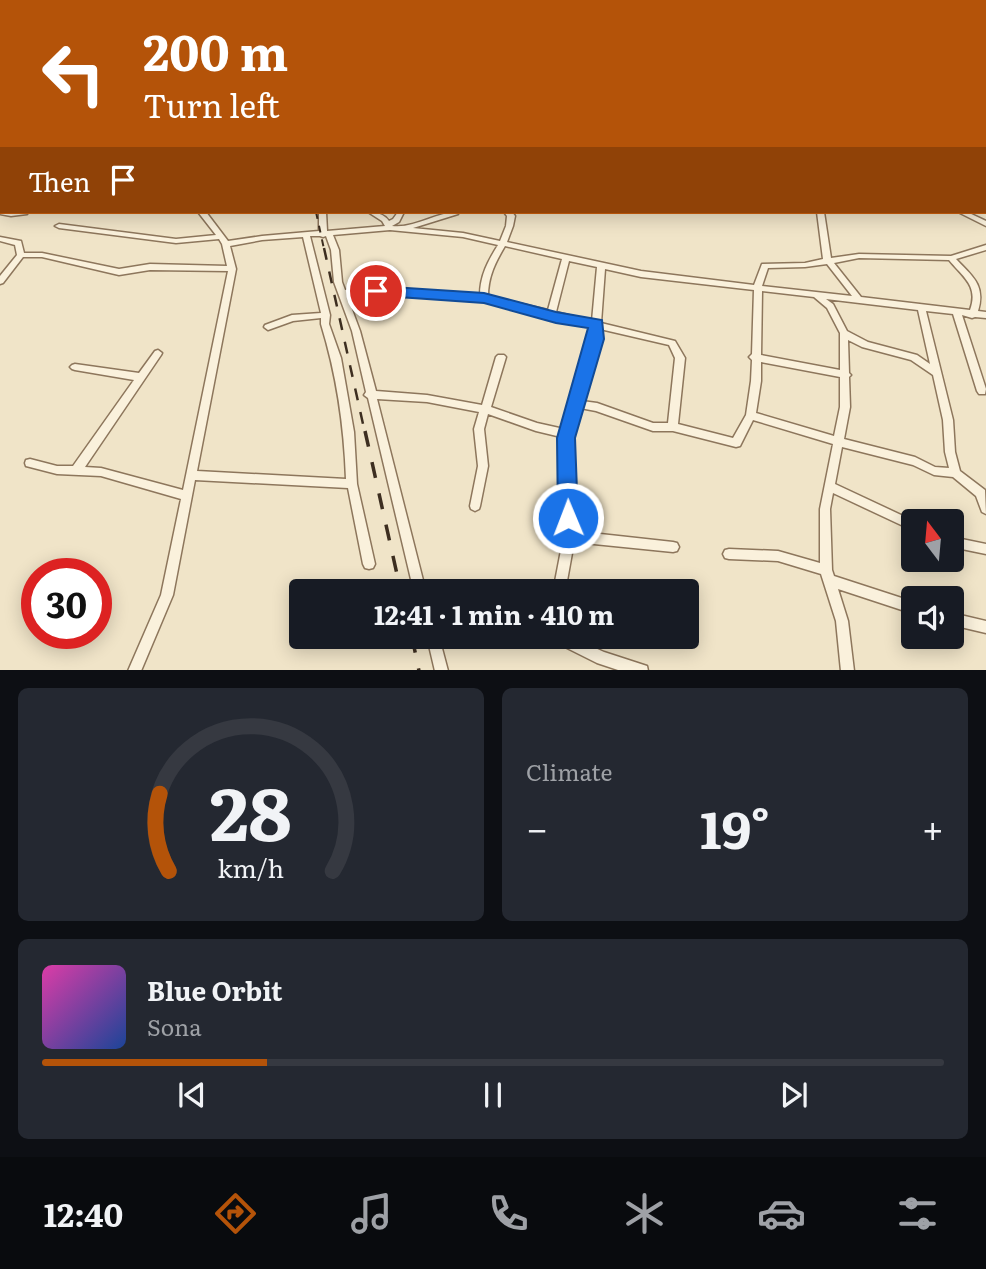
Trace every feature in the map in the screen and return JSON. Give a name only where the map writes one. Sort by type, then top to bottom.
[{"type":"street","points":[[134,670],[167,595],[232,269],[223,240],[204,214]]},
{"type":"street","points":[[322,214],[326,235],[335,250],[338,282],[345,293],[417,579]]},
{"type":"street","points":[[373,214],[389,227]]},
{"type":"street","points":[[389,227],[400,214]]},
{"type":"street","points":[[401,229],[449,214]]},
{"type":"street","points":[[484,298],[487,271],[509,232],[510,214]]},
{"type":"street","points":[[820,214],[820,230],[828,248],[827,260],[859,300]]},
{"type":"street","points":[[966,214],[986,224]]},
{"type":"street","points":[[59,226],[176,240],[326,235],[389,227],[501,242],[641,274],[758,286],[815,295],[832,301],[859,300],[922,310],[986,315]]},
{"type":"street","points":[[306,234],[326,315],[325,324],[336,358],[349,432],[352,484],[369,564]]},
{"type":"street","points":[[0,239],[18,243],[20,255],[0,281]]},
{"type":"street","points":[[578,404],[597,407],[653,427],[673,427],[736,443],[751,415],[756,382],[754,357],[758,286],[762,270],[769,264],[797,265],[859,256],[951,258],[986,247]]},
{"type":"street","points":[[20,255],[42,255],[120,272],[150,267],[232,269]]},
{"type":"street","points":[[551,315],[566,258]]},
{"type":"street","points":[[951,258],[976,284],[979,300],[972,315]]},
{"type":"street","points":[[561,579],[568,536],[568,434],[596,339],[601,265]]},
{"type":"street","points":[[345,293],[391,291],[484,298],[672,343],[680,353],[673,427]]},
{"type":"street","points":[[832,301],[844,333],[846,375],[840,442],[833,462],[831,487],[825,509],[829,575],[842,621],[848,670]]},
{"type":"street","points":[[922,310],[948,420],[950,452],[955,473]]},
{"type":"street","points":[[957,313],[982,391]]},
{"type":"street","points":[[268,327],[292,318],[326,315]]},
{"type":"street","points":[[844,333],[865,345],[914,357],[936,373]]},
{"type":"street","points":[[76,471],[158,353]]},
{"type":"street","points":[[475,506],[483,466],[479,429],[501,357]]},
{"type":"street","points":[[754,357],[846,375]]},
{"type":"street","points":[[75,367],[139,377]]},
{"type":"street","points":[[369,396],[431,397],[486,410],[550,432],[568,434]]},
{"type":"street","points":[[751,415],[915,461],[934,471],[955,473],[981,493],[986,509]]},
{"type":"street","points":[[30,463],[76,471],[101,472],[185,495]]},
{"type":"street","points":[[191,475],[352,484]]},
{"type":"street","points":[[831,487],[901,520]]},
{"type":"street","points":[[568,536],[673,547]]},
{"type":"street","points":[[964,544],[986,549]]},
{"type":"street","points":[[729,554],[778,556],[901,603]]},
{"type":"street","points":[[964,621],[986,627]]},
{"type":"street","points":[[436,649],[442,670]]},
{"type":"street","points":[[576,649],[602,664],[642,670]]},
{"type":"railway","points":[[316,214],[324,249]]},
{"type":"railway","points":[[324,248],[365,433]]},
{"type":"railway","points":[[365,431],[398,579]]},
{"type":"railway","points":[[414,649],[419,670]]},
{"type":"route","points":[[376,291],[484,298],[547,313],[556,318],[596,324],[596,339],[566,438],[568,518]]}]
